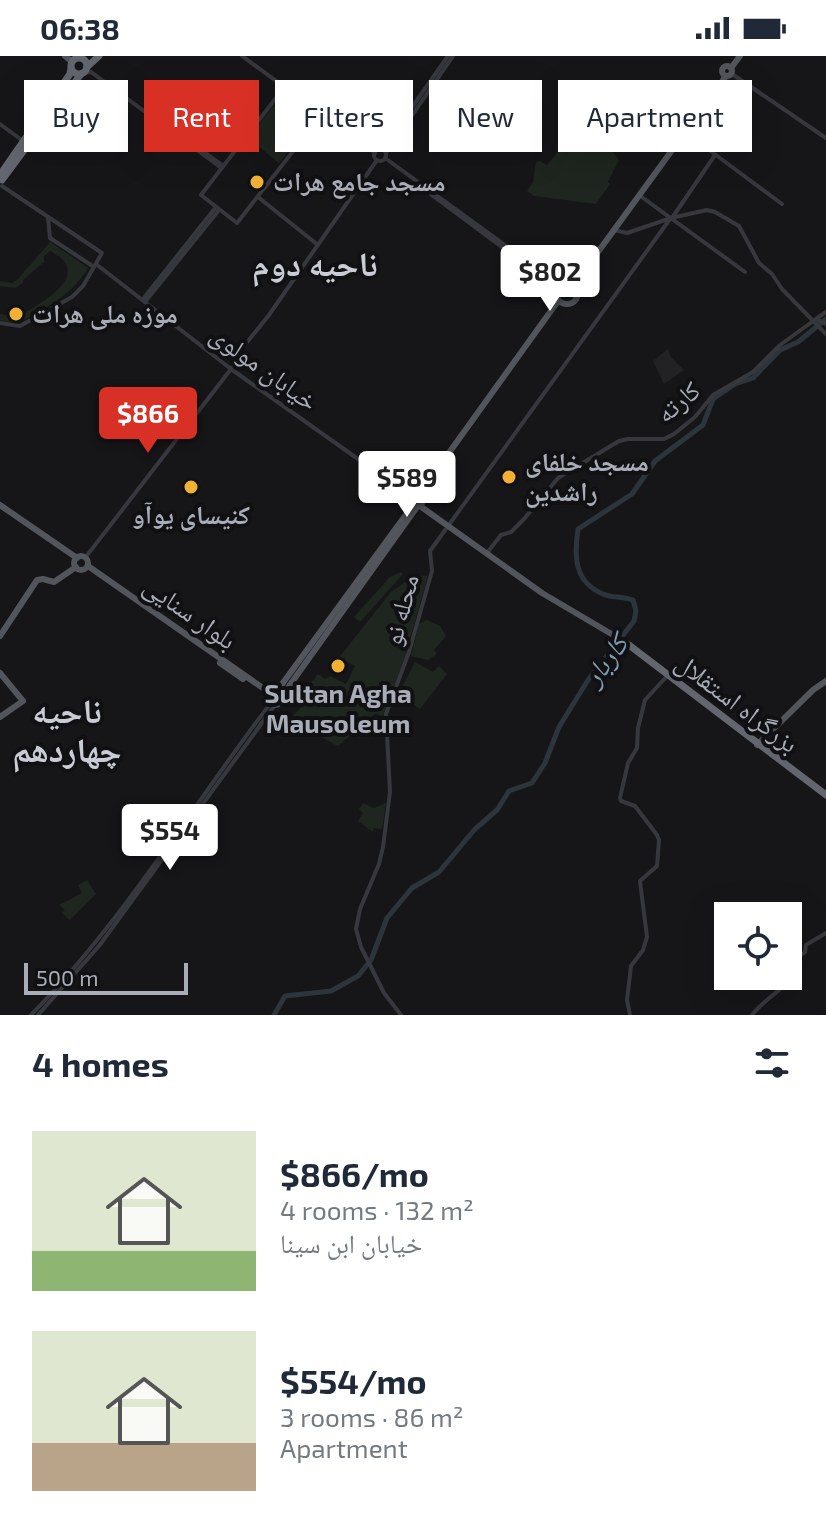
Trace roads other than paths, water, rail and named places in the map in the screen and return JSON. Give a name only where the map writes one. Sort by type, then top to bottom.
[{"type":"highway","points":[[1,181],[84,70],[99,56]]},
{"type":"highway","points":[[72,60],[84,60],[84,70]]},
{"type":"highway","points":[[72,60],[76,73],[84,70]]},
{"type":"highway","points":[[1,181],[23,141],[70,74],[72,60]]},
{"type":"highway","name":"بزرگراه استقلال","points":[[625,642],[826,795]]},
{"type":"main road","points":[[722,80],[738,56]]},
{"type":"main road","points":[[573,284],[669,152]]},
{"type":"main road","points":[[573,284],[578,294],[576,300],[569,304],[560,302],[556,295],[558,285],[573,284],[638,194]]},
{"type":"main road","points":[[274,698],[560,302]]},
{"type":"main road","points":[[418,502],[542,593],[625,642]]},
{"type":"main road","points":[[0,506],[76,562],[87,564]]},
{"type":"main road","points":[[76,562],[80,570],[87,564]]},
{"type":"main road","points":[[0,636],[37,580],[54,582],[76,562]]},
{"type":"main road","name":"بلوار سنایی","points":[[87,564],[274,698]]},
{"type":"main road","points":[[0,673],[23,701],[0,717]]},
{"type":"main road","points":[[758,746],[813,690],[826,683]]},
{"type":"street","points":[[244,56],[277,80]]},
{"type":"street","points":[[413,108],[451,56]]},
{"type":"street","points":[[87,564],[231,369],[377,160],[385,157],[451,56]]},
{"type":"street","points":[[84,70],[221,166]]},
{"type":"street","points":[[728,72],[826,138]]},
{"type":"street","points":[[275,98],[200,194],[237,223],[293,152]]},
{"type":"street","points":[[0,124],[23,141]]},
{"type":"street","points":[[377,152],[377,160]]},
{"type":"street","points":[[378,152],[558,285]]},
{"type":"street","points":[[711,152],[782,204]]},
{"type":"street","name":"محله نو","points":[[401,1015],[384,993],[357,938],[356,929],[360,909],[383,847],[390,792],[386,714],[409,652],[432,571],[430,551],[715,155]]},
{"type":"street","points":[[0,323],[20,326],[72,297],[102,253],[51,220],[1,181]]},
{"type":"street","points":[[638,194],[745,272]]},
{"type":"street","points":[[258,197],[318,245]]},
{"type":"street","points":[[144,301],[218,208]]},
{"type":"street","points":[[614,230],[627,233],[707,210],[739,226],[759,263],[824,332]]},
{"type":"street","name":"خیابان مولوی","points":[[51,220],[50,238],[144,301],[231,369],[418,502]]},
{"type":"street","name":"کارته","points":[[488,552],[501,535],[511,532],[524,519],[558,478],[619,441],[664,439],[674,434],[695,417],[713,395],[753,372],[780,345],[826,312]]},
{"type":"street","points":[[816,321],[826,324]]},
{"type":"street","points":[[630,1015],[627,1000],[631,966],[643,950],[647,937],[640,881],[657,866],[659,840],[635,806],[620,798],[628,763],[637,748],[645,700],[668,675]]},
{"type":"street","points":[[38,1015],[99,946],[274,698]]},
{"type":"street","points":[[31,1015],[95,943],[251,733]]},
{"type":"street","points":[[752,1015],[766,998],[792,978],[789,965],[805,952],[806,945],[826,933]]},
{"type":"waterway","name":"کاربار","points":[[274,1015],[285,996],[331,991],[358,976],[371,960],[387,918],[412,888],[439,872],[475,829],[497,810],[509,791],[532,783],[545,763],[559,727],[588,680],[634,621],[636,611],[633,600],[603,594],[586,583],[581,575],[576,549],[578,529],[632,494],[655,461],[703,425],[713,399],[735,384],[753,378],[780,350],[798,342],[826,319]]},
{"type":"place","name":"مسجد جامع هرات","points":[[257,182]]},
{"type":"place","name":"موزه ملی هرات","points":[[16,314]]},
{"type":"place","name":"مسجد خلفای راشدین","points":[[509,477]]},
{"type":"place","name":"کنیسای یوآو","points":[[191,487]]},
{"type":"place","name":"Sultan Agha Mausoleum","points":[[338,666]]},
{"type":"district","name":"ناحیه دوم","points":[[315,264]]},
{"type":"district","name":"ناحیه چهاردهم","points":[[67,730]]}]
